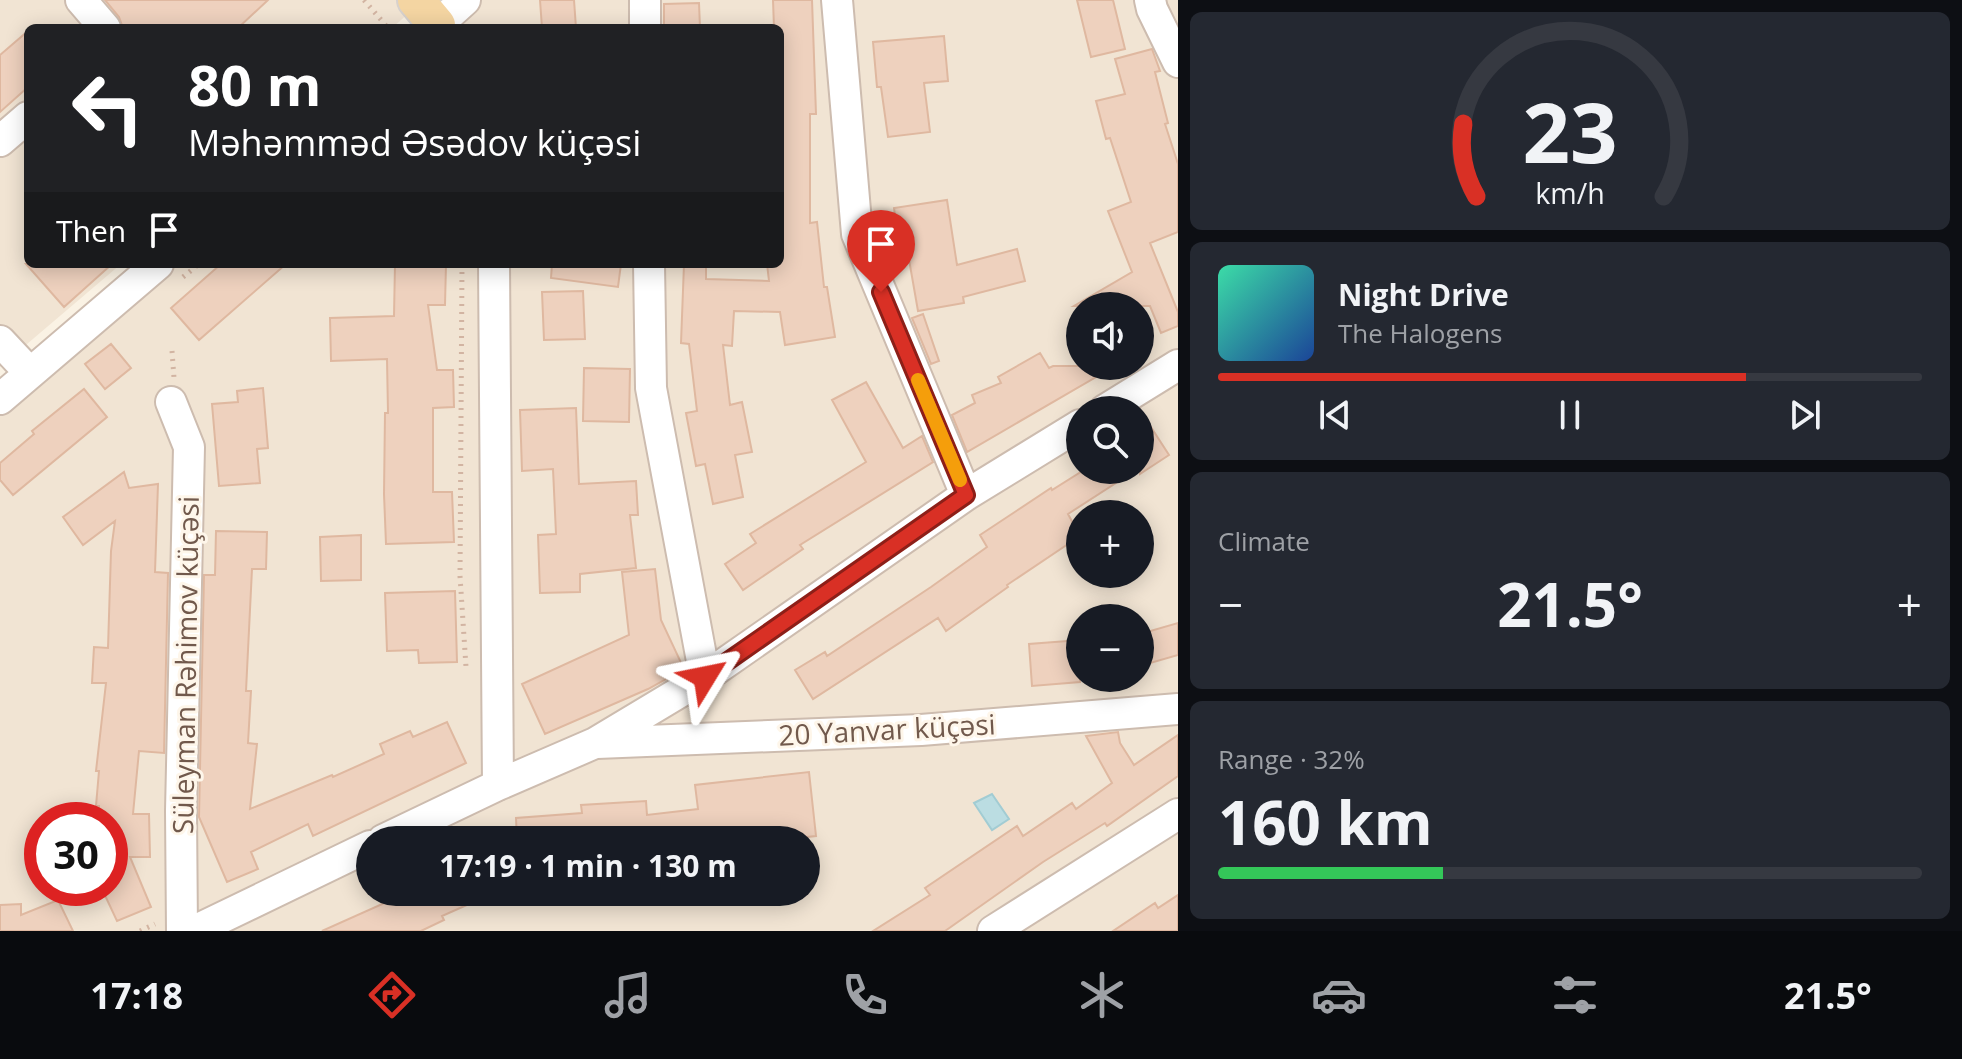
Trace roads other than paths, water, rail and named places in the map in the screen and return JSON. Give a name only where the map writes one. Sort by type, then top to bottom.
[{"type":"street","points":[[81,0],[102,24]]},
{"type":"street","points":[[431,20],[465,0]]},
{"type":"street","points":[[645,0],[645,24]]},
{"type":"street","points":[[837,0],[857,234],[966,495]]},
{"type":"street","points":[[1150,0],[1178,62]]},
{"type":"street","points":[[0,141],[24,120]]},
{"type":"street","points":[[0,399],[153,268]]},
{"type":"street","points":[[494,268],[498,785]]},
{"type":"street","points":[[649,268],[651,388],[705,677]]},
{"type":"street","points":[[0,341],[30,373]]},
{"type":"street","points":[[1128,396],[1178,365]]},
{"type":"street","name":"Süleyman Rəhimov küçəsi","points":[[172,390],[189,447],[181,811],[186,924]]},
{"type":"street","name":"20 Yanvar küçəsi","points":[[412,826],[595,743],[705,677],[966,495],[1066,434]]},
{"type":"street","name":"20 Yanvar küçəsi","points":[[595,743],[921,730],[1178,709]]},
{"type":"street","points":[[993,931],[1178,814]]},
{"type":"street","points":[[186,924],[356,852]]},
{"type":"water","points":[[992,794],[1009,819],[992,830],[974,803]]}]
